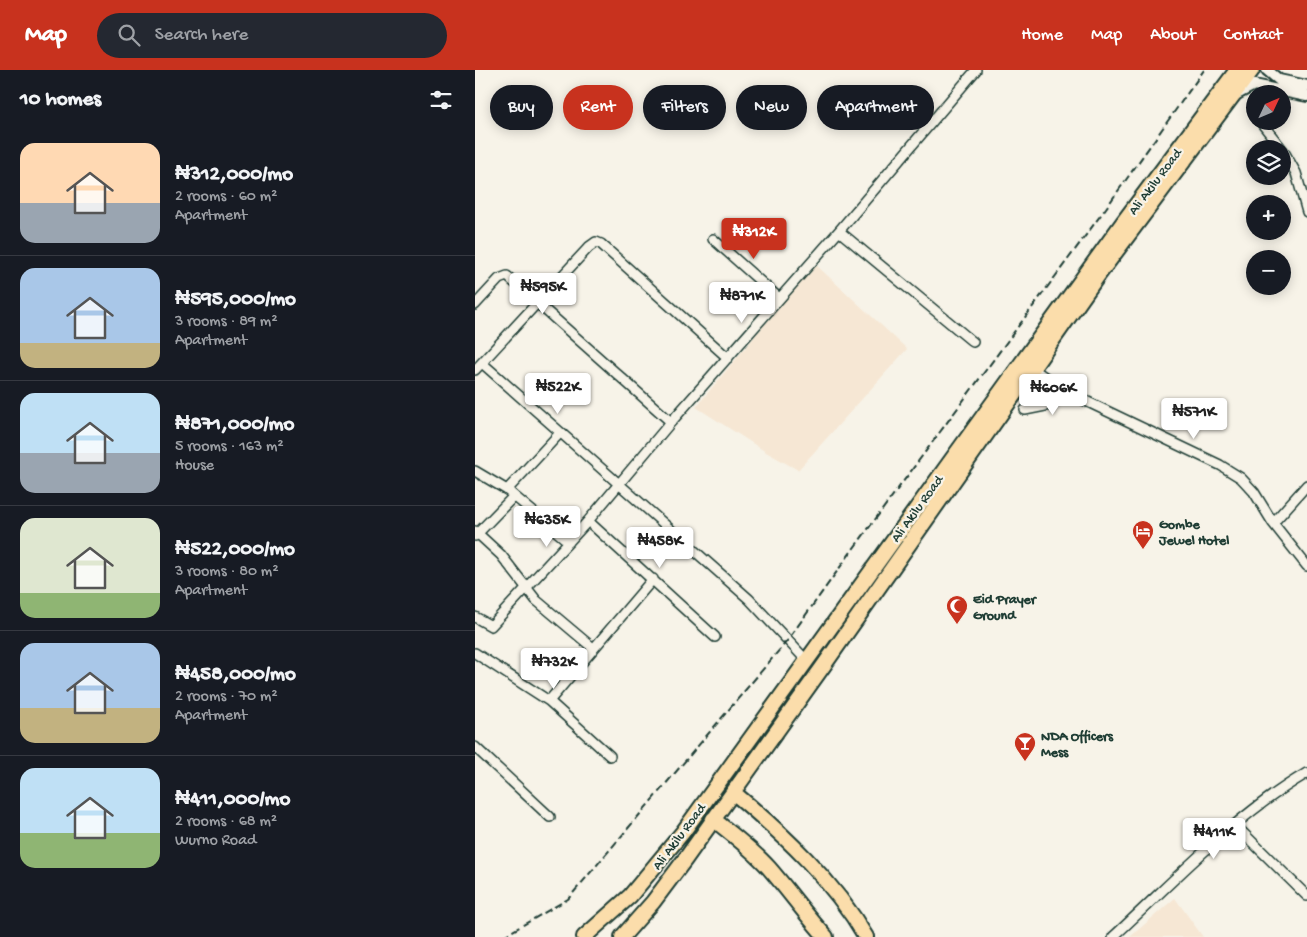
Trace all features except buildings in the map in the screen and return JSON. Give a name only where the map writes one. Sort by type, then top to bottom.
[{"type":"main road","name":"Ali Akilu Road","points":[[584,937],[630,896],[683,832],[806,660],[1129,224],[1237,70]]},
{"type":"main road","name":"Ali Akilu Road","points":[[622,937],[653,902],[733,792],[1033,369],[1099,274],[1129,224],[1234,95],[1252,70]]},
{"type":"main road","points":[[733,792],[784,837],[823,876],[866,937]]},
{"type":"main road","points":[[713,820],[768,867],[826,937]]},
{"type":"street","points":[[475,617],[491,626],[569,542],[976,70]]},
{"type":"street","points":[[1267,70],[1279,80],[1307,86]]},
{"type":"street","points":[[1234,95],[1246,89]]},
{"type":"street","points":[[1291,94],[1307,96]]},
{"type":"street","points":[[1267,130],[1275,140]]},
{"type":"street","points":[[1291,164],[1296,173],[1307,212]]},
{"type":"street","points":[[839,230],[973,342]]},
{"type":"street","points":[[713,239],[779,298]]},
{"type":"street","points":[[475,370],[589,247],[596,242],[601,244],[729,358]]},
{"type":"street","points":[[475,305],[499,279],[507,276],[671,422]]},
{"type":"street","points":[[482,363],[749,599],[806,660]]},
{"type":"street","points":[[1033,369],[1067,392],[1220,465],[1241,478],[1254,492],[1273,523],[1307,566]]},
{"type":"street","points":[[1025,410],[1050,405],[1067,392]]},
{"type":"street","points":[[560,433],[476,533],[501,555],[536,600],[593,648]]},
{"type":"street","points":[[475,471],[511,493],[569,542]]},
{"type":"street","points":[[1273,523],[1307,485]]},
{"type":"street","points":[[588,521],[715,637]]},
{"type":"street","points":[[549,701],[653,579]]},
{"type":"street","points":[[475,653],[549,701],[610,756]]},
{"type":"street","points":[[475,747],[549,817]]},
{"type":"street","points":[[1113,937],[1235,825],[1284,786],[1307,773]]},
{"type":"street","points":[[1235,825],[1307,896]]},
{"type":"shaded area","points":[[815,264],[907,349],[798,470],[766,452],[696,407]]},
{"type":"shaded area","points":[[1175,898],[1203,937],[1130,937]]},
{"type":"railway","points":[[502,937],[568,899],[787,641],[1106,208],[1204,70]]},
{"type":"place","name":"Gombe Jewel Hotel","points":[[1143,550]]},
{"type":"place","name":"Eid Prayer Ground","points":[[957,625]]},
{"type":"place","name":"NDA Officers Mess","points":[[1025,762]]}]
